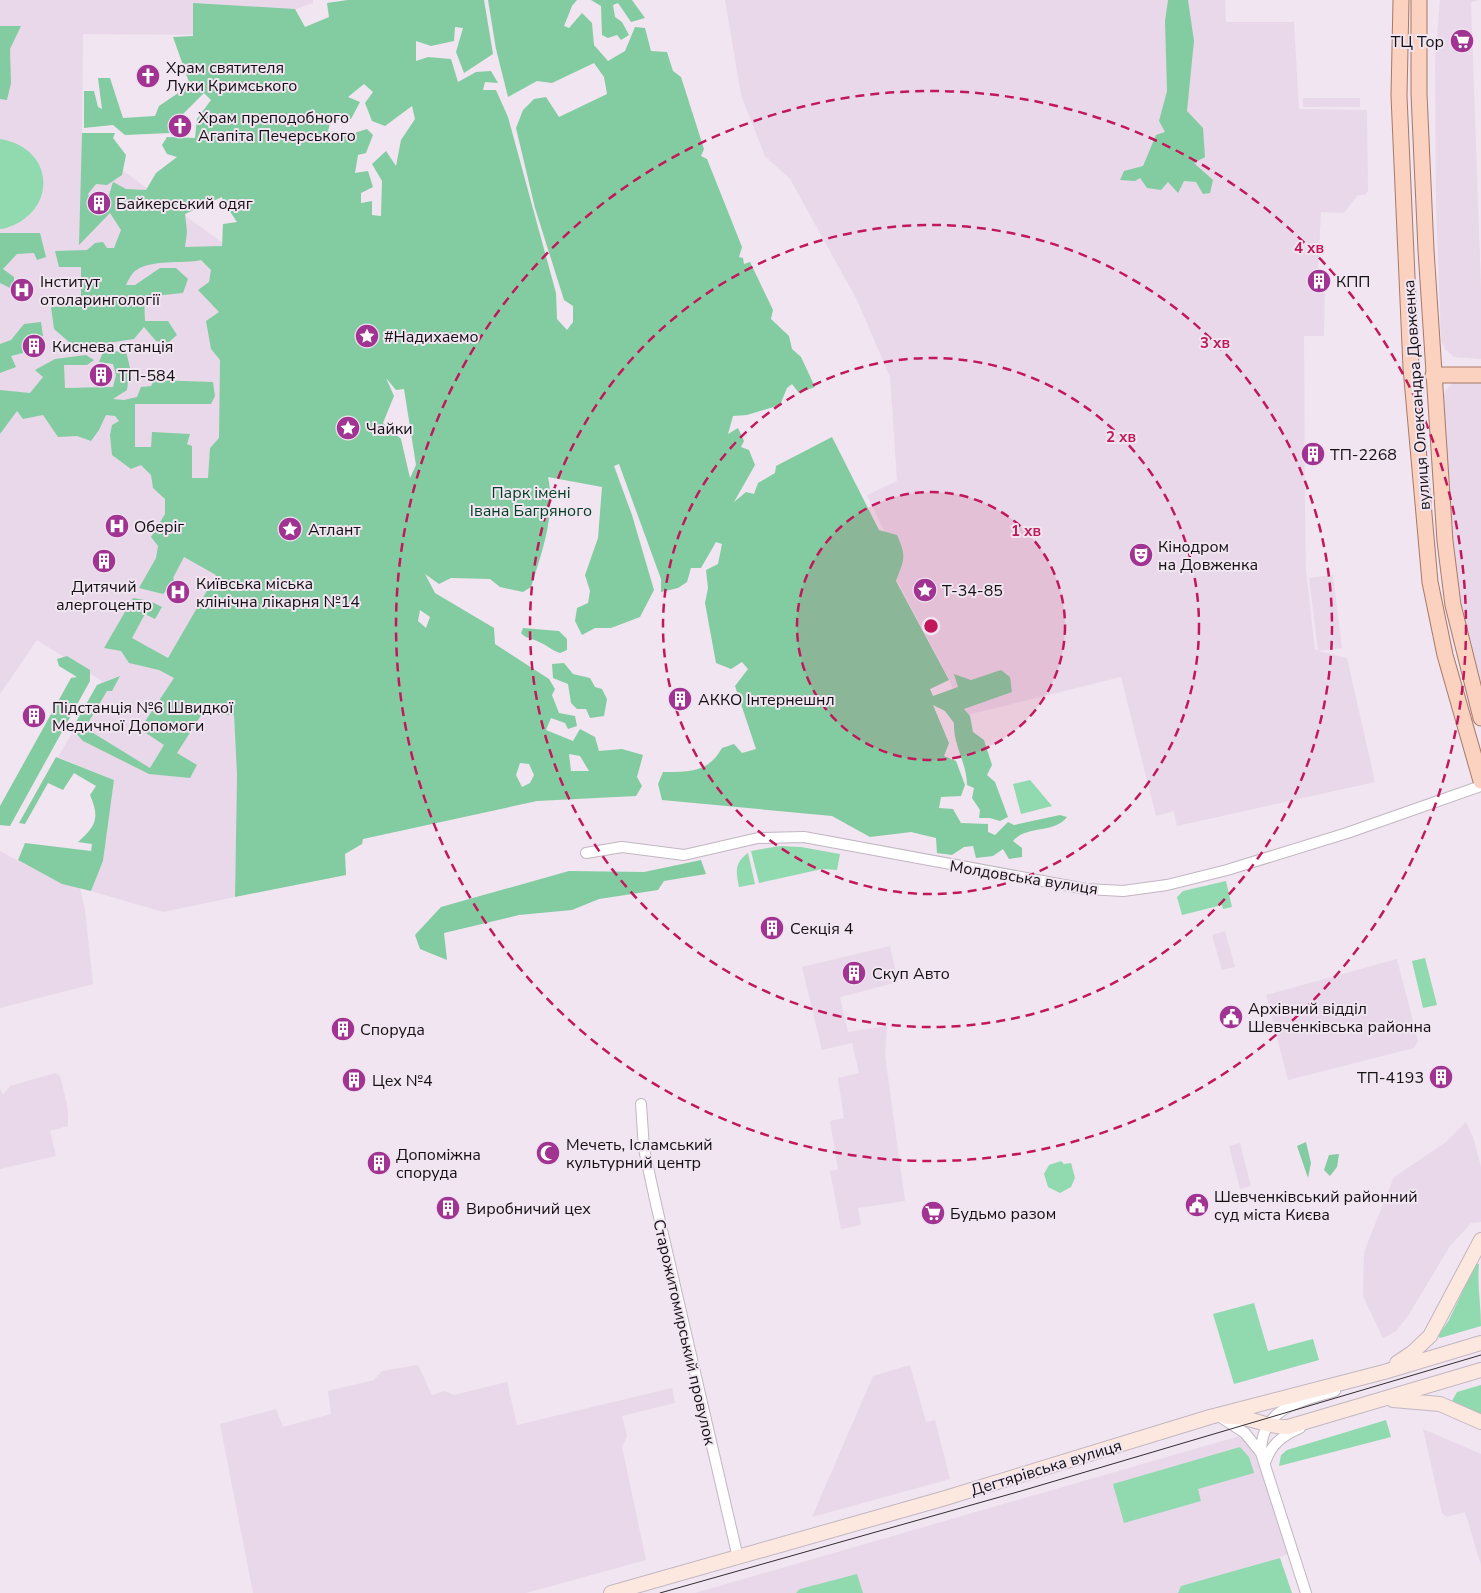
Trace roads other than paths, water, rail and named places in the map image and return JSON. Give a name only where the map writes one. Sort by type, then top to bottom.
[{"type":"main road","name":"вулиця Олександра Довженка","points":[[1419,0],[1419,94],[1433,375],[1449,575],[1460,635],[1481,718]]},
{"type":"main road","name":"вулиця Олександра Довженка","points":[[1398,1],[1391,42],[1399,96],[1411,368],[1430,582],[1445,655],[1481,781]]},
{"type":"main road","points":[[1433,375],[1481,375]]},
{"type":"main road","points":[[1384,1372],[1412,1353],[1430,1336],[1481,1240]]},
{"type":"main road","name":"Дегтярівська вулиця","points":[[611,1593],[738,1558],[1216,1417],[1384,1372],[1481,1343]]},
{"type":"main road","points":[[1216,1417],[1247,1418],[1267,1426],[1288,1428],[1481,1370]]},
{"type":"main road","points":[[1385,1399],[1440,1404],[1481,1422]]},
{"type":"street","name":"Молдовська вулиця","points":[[586,853],[622,847],[684,855],[758,838],[804,837],[1006,876],[1086,889],[1123,891],[1167,885],[1288,852],[1481,786]]},
{"type":"street","name":"Старожитомирський провулок","points":[[641,1104],[644,1149],[738,1558]]},
{"type":"street","points":[[1261,1453],[1261,1441],[1267,1426],[1279,1411],[1305,1400],[1346,1388],[1363,1377]]},
{"type":"street","points":[[1216,1417],[1245,1434],[1261,1453],[1306,1593]]},
{"type":"street","points":[[1265,1463],[1268,1453],[1278,1440],[1324,1418]]},
{"type":"tram line","points":[[660,1593],[1021,1491],[1481,1355]]},
{"type":"place","name":"ТЦ Тор","points":[[1462,41]]},
{"type":"place","name":"Храм святителя Луки Кримського","points":[[148,76]]},
{"type":"place","name":"Храм преподобного Агапіта Печерського","points":[[180,126]]},
{"type":"place","name":"Байкерський одяг","points":[[99,203]]},
{"type":"place","name":"КПП","points":[[1319,281]]},
{"type":"place","name":"Інститут отоларингології","points":[[22,290]]},
{"type":"place","name":"#Надихаемо","points":[[367,336]]},
{"type":"place","name":"Киснева станція","points":[[34,346]]},
{"type":"place","name":"ТП-584","points":[[101,375]]},
{"type":"place","name":"Чайки","points":[[348,428]]},
{"type":"place","name":"ТП-2268","points":[[1313,454]]},
{"type":"place","name":"Оберіг","points":[[117,526]]},
{"type":"place","name":"Атлант","points":[[290,529]]},
{"type":"place","name":"Кінодром на Довженка","points":[[1141,555]]},
{"type":"place","name":"Дитячий алергоцентр","points":[[104,561]]},
{"type":"place","name":"Т-34-85","points":[[925,590]]},
{"type":"place","name":"Київська міська клінічна лікарня №14","points":[[178,592]]},
{"type":"place","name":"АККО Інтернешнл","points":[[680,699]]},
{"type":"place","name":"Підстанція №6 Швидкої Медичної Допомоги","points":[[34,716]]},
{"type":"place","name":"Секція 4","points":[[772,928]]},
{"type":"place","name":"Скуп Авто","points":[[854,973]]},
{"type":"place","name":"Архівний відділ Шевченківська районна","points":[[1231,1017]]},
{"type":"place","name":"Споруда","points":[[343,1029]]},
{"type":"place","name":"ТП-4193","points":[[1441,1077]]},
{"type":"place","name":"Цех №4","points":[[354,1080]]},
{"type":"place","name":"Мечеть, Ісламський культурний центр","points":[[548,1153]]},
{"type":"place","name":"Допоміжна споруда","points":[[379,1163]]},
{"type":"place","name":"Шевченківський районний суд міста Києва","points":[[1197,1205]]},
{"type":"place","name":"Виробничий цех","points":[[448,1208]]},
{"type":"place","name":"Будьмо разом","points":[[933,1213]]},
{"type":"park label","name":"Парк імені Івана Багряного","points":[[531,501]]}]
